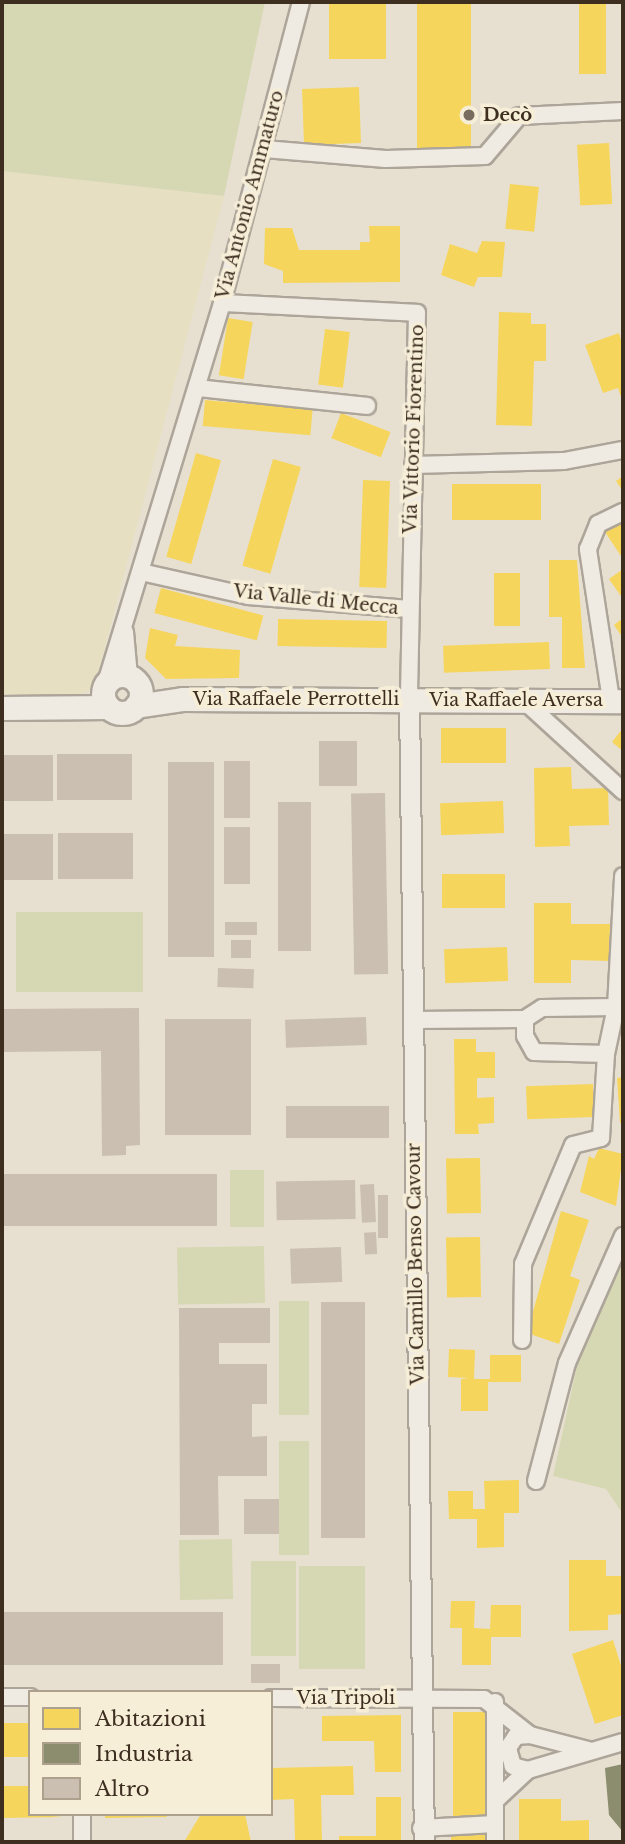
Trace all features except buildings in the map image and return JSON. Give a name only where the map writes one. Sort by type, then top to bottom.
[{"type":"main road","points":[[2,708],[74,708],[105,695],[113,678],[135,691],[123,713],[105,695]]},
{"type":"main road","name":"Via Raffaele Perrottelli","points":[[135,691],[183,699],[409,700]]},
{"type":"main road","name":"Via Raffaele Aversa","points":[[409,700],[519,696],[617,700]]},
{"type":"street","name":"Via Antonio Ammaturo","points":[[105,695],[222,303],[301,2]]},
{"type":"street","points":[[264,149],[386,159],[485,156],[519,116],[623,111]]},
{"type":"street","name":"Via Vittorio Fiorentino","points":[[222,303],[417,313],[409,700]]},
{"type":"street","points":[[197,388],[367,407]]},
{"type":"street","points":[[413,465],[565,461],[623,450]]},
{"type":"street","points":[[617,700],[588,549],[598,524],[623,512]]},
{"type":"street","name":"Via Valle di Mecca","points":[[141,572],[248,596],[409,609]]},
{"type":"street","points":[[125,626],[135,691]]},
{"type":"street","points":[[519,696],[623,791]]},
{"type":"street","name":"Via Camillo Benso Cavour","points":[[409,700],[421,1838]]},
{"type":"street","points":[[522,1340],[523,1264],[573,1145],[600,1138],[606,1055],[616,1007],[623,876]]},
{"type":"street","points":[[413,1020],[525,1019],[542,1008],[616,1007]]},
{"type":"street","points":[[525,1019],[525,1036],[534,1052],[606,1055]]},
{"type":"street","points":[[536,1481],[567,1363],[623,1236]]},
{"type":"street","points":[[2,1697],[28,1697]]},
{"type":"street","name":"Via Tripoli","points":[[273,1698],[421,1698],[495,1702]]},
{"type":"street","points":[[495,1702],[530,1735]]},
{"type":"street","points":[[495,1702],[495,1842]]},
{"type":"street","points":[[528,1770],[513,1766],[508,1748],[516,1735],[530,1735],[588,1750]]},
{"type":"street","points":[[496,1800],[528,1770],[588,1750],[623,1742]]},
{"type":"street","points":[[82,1816],[82,1842]]},
{"type":"street","points":[[421,1838],[495,1824]]},
{"type":"shaded area","points":[[2,171],[224,196],[100,666],[89,691],[64,699],[2,701]]},
{"type":"green space","points":[[2,2],[265,2],[224,196],[2,171]]},
{"type":"green space","points":[[16,912],[143,912],[143,992],[16,992]]},
{"type":"green space","points":[[230,1170],[264,1170],[264,1227],[230,1227]]},
{"type":"green space","points":[[264,1246],[265,1303],[178,1305],[177,1248]]},
{"type":"green space","points":[[623,1255],[623,1514],[606,1489],[553,1476],[577,1366]]},
{"type":"green space","points":[[279,1301],[309,1301],[309,1415],[279,1415]]},
{"type":"green space","points":[[279,1441],[309,1441],[309,1555],[279,1555]]},
{"type":"green space","points":[[232,1539],[233,1599],[180,1600],[179,1540]]},
{"type":"green space","points":[[251,1561],[296,1561],[296,1656],[251,1656]]},
{"type":"green space","points":[[299,1566],[365,1566],[365,1669],[299,1669]]},
{"type":"place","name":"Decò","points":[[469,115]]}]
